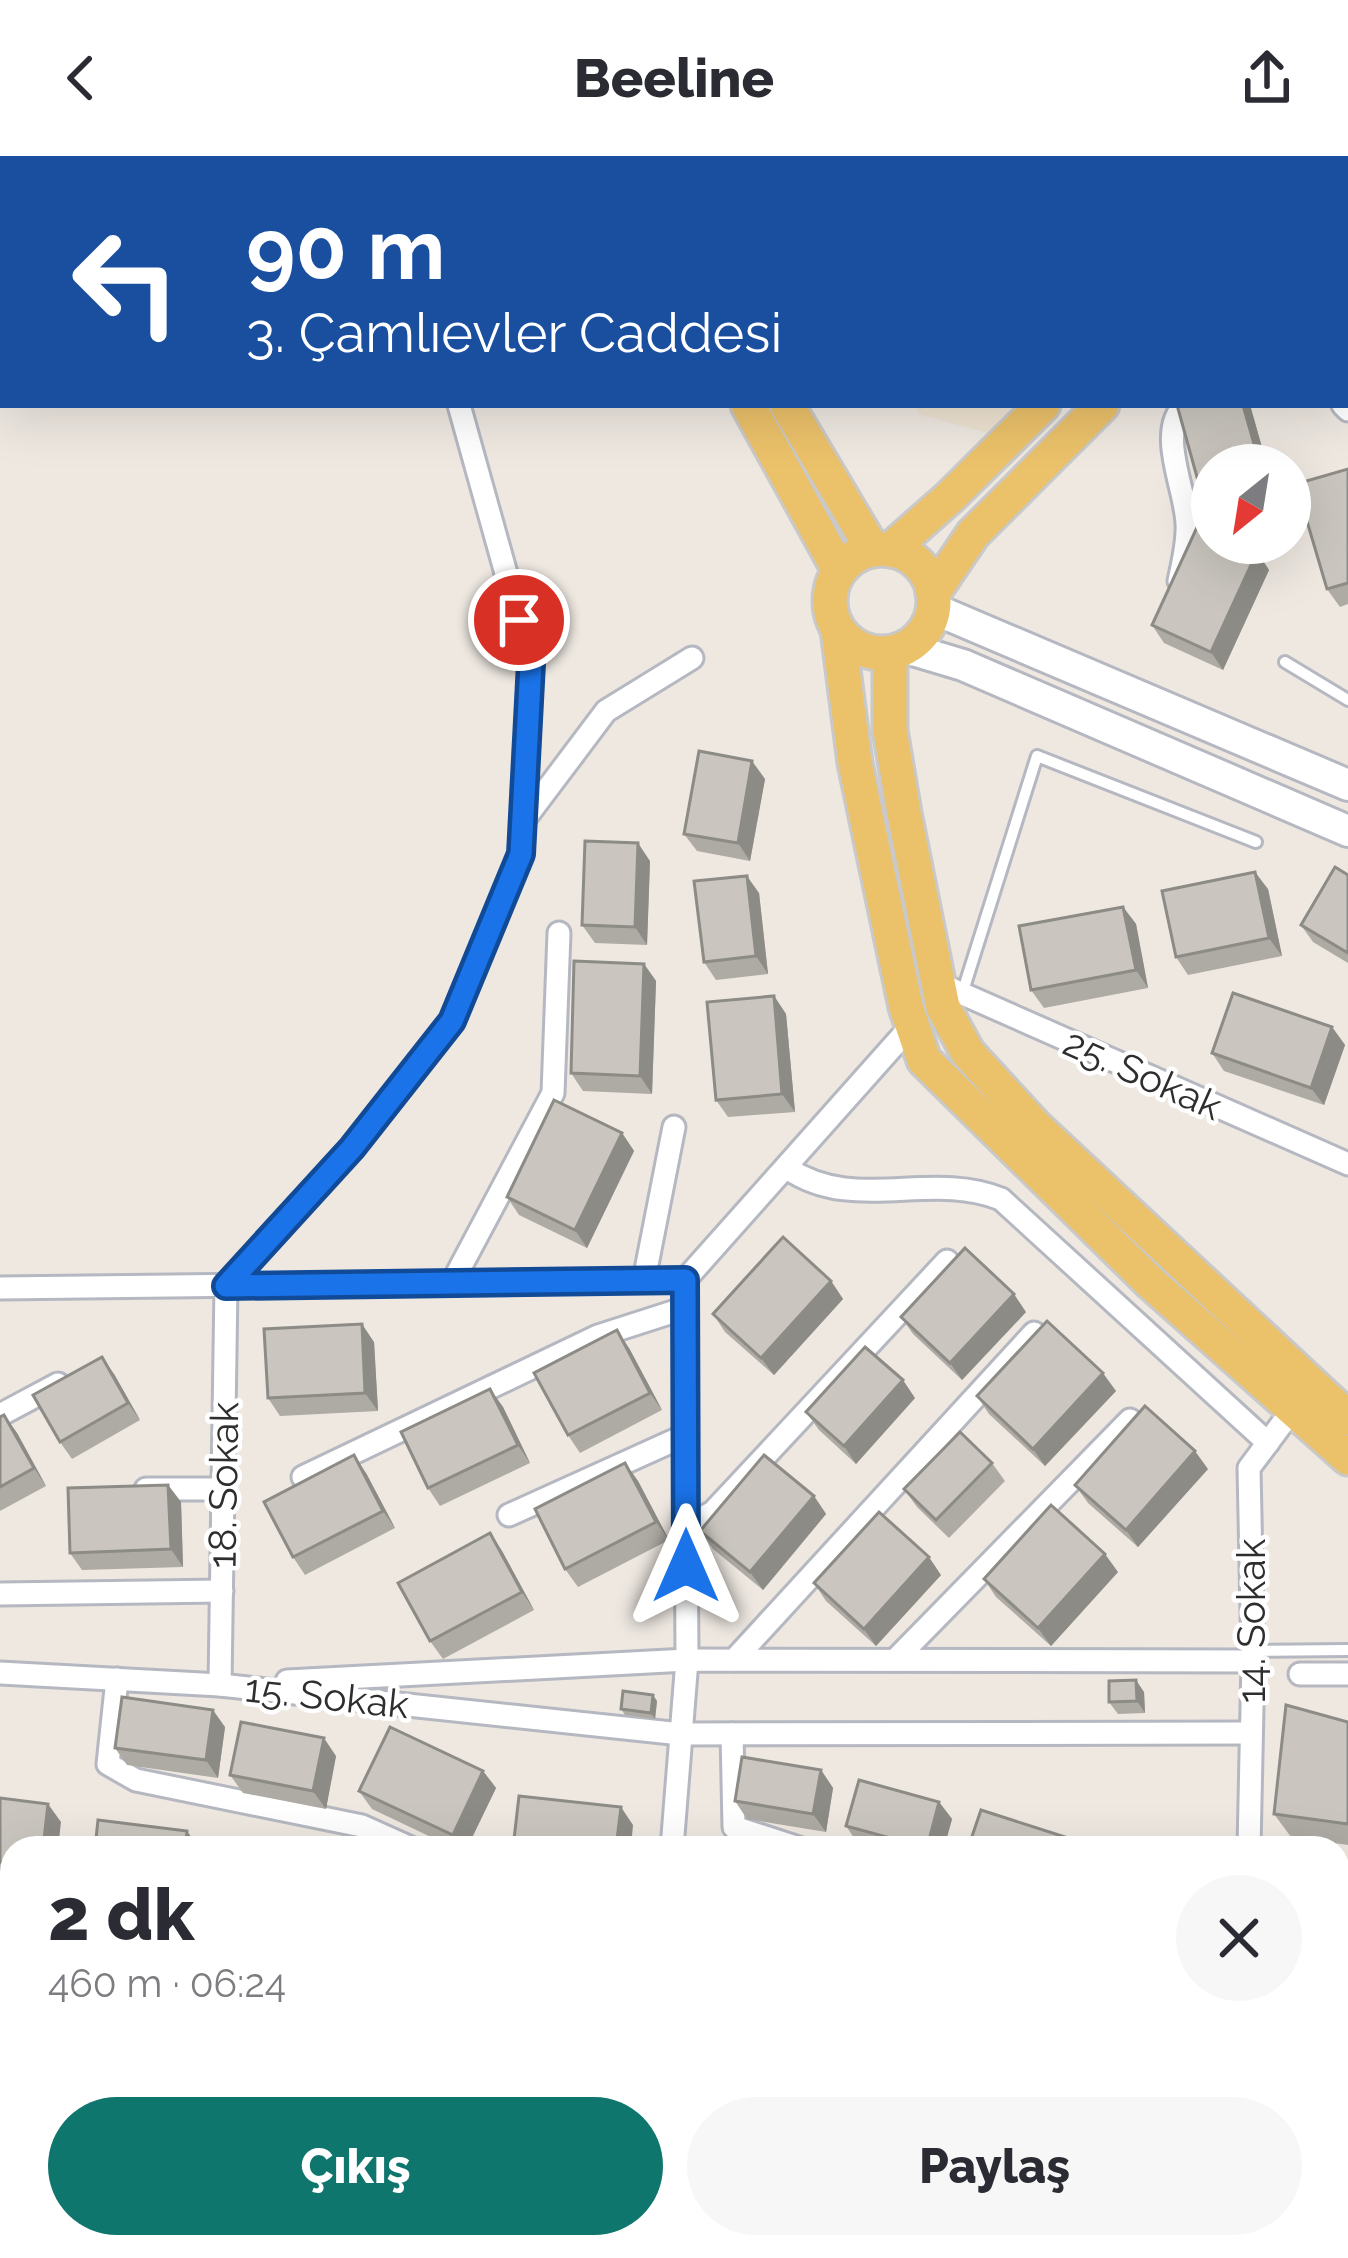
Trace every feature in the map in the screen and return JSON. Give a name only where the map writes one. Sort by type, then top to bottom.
[{"type":"main road","points":[[750,408],[839,570]]},
{"type":"main road","points":[[790,408],[882,550],[919,564],[934,601],[1348,785]]},
{"type":"main road","points":[[1040,408],[950,497],[882,550],[860,554],[839,570],[829,600],[838,630],[855,763],[912,1025],[924,1060],[1151,1283],[1348,1458]]},
{"type":"main road","points":[[898,650],[919,638],[934,601],[973,534],[1099,408]]},
{"type":"main road","points":[[838,630],[860,649],[898,650],[963,665],[1348,831]]},
{"type":"main road","points":[[898,650],[890,730],[950,988],[943,1007],[968,1053],[1036,1127],[1348,1418]]},
{"type":"street","points":[[226,1286],[352,1148],[452,1021],[521,854],[531,663],[460,408]]},
{"type":"street","points":[[1172,598],[1185,556],[1187,530],[1172,430],[1182,408]]},
{"type":"street","points":[[523,820],[606,711],[692,658]]},
{"type":"street","points":[[452,1283],[553,1093],[559,933]]},
{"type":"street","name":"25. Sokak","points":[[950,988],[1348,1164]]},
{"type":"street","points":[[673,1836],[687,1660],[685,1280],[912,1025]]},
{"type":"street","points":[[644,1280],[674,1127]]},
{"type":"street","points":[[787,1168],[818,1186],[839,1191],[959,1189],[1001,1199],[1268,1443]]},
{"type":"street","points":[[686,1520],[713,1512],[947,1261]]},
{"type":"street","points":[[0,1288],[685,1280]]},
{"type":"street","name":"18. Sokak","points":[[220,1684],[226,1286]]},
{"type":"street","points":[[303,1477],[598,1336],[686,1308]]},
{"type":"street","points":[[734,1660],[1034,1334]]},
{"type":"street","points":[[0,1414],[82,1371]]},
{"type":"street","name":"14. Sokak","points":[[1249,1836],[1250,1468],[1293,1409]]},
{"type":"street","points":[[896,1660],[1130,1420]]},
{"type":"street","points":[[508,1515],[686,1436]]},
{"type":"street","points":[[114,1489],[223,1489]]},
{"type":"street","points":[[0,1594],[222,1592]]},
{"type":"street","name":"15. Sokak","points":[[220,1684],[687,1660],[1252,1656]]},
{"type":"street","points":[[0,1673],[220,1684]]},
{"type":"street","points":[[1300,1673],[1348,1674]]},
{"type":"street","points":[[117,1679],[108,1764],[136,1780],[362,1826],[384,1836]]},
{"type":"street","name":"15. Sokak","points":[[220,1684],[681,1734],[1250,1733]]},
{"type":"street","points":[[732,1734],[734,1827],[762,1836]]},
{"type":"lane","points":[[1285,662],[1348,700]]},
{"type":"lane","points":[[950,988],[1037,756],[1256,842]]},
{"type":"lane","points":[[1252,1656],[1348,1650]]},
{"type":"shaded area","points":[[916,408],[1016,408],[990,434],[919,414]]},
{"type":"building","points":[[1178,408],[1244,408],[1254,444],[1191,444],[1191,456]]},
{"type":"building","points":[[1348,469],[1348,583],[1327,589],[1311,535],[1311,480]]},
{"type":"building","points":[[1191,540],[1191,564],[1251,564],[1211,652],[1152,625]]},
{"type":"building","points":[[699,751],[752,761],[738,843],[684,834]]},
{"type":"building","points":[[585,841],[638,843],[635,927],[582,925]]},
{"type":"building","points":[[1335,867],[1348,875],[1348,953],[1301,925]]},
{"type":"building","points":[[1255,872],[1269,938],[1176,957],[1162,891]]},
{"type":"building","points":[[747,876],[756,956],[704,962],[694,881]]},
{"type":"building","points":[[1123,907],[1136,970],[1031,990],[1019,926]]},
{"type":"building","points":[[574,961],[644,964],[640,1076],[571,1073]]},
{"type":"building","points":[[1233,993],[1332,1027],[1311,1088],[1212,1053]]},
{"type":"building","points":[[774,996],[782,1094],[716,1100],[707,1002]]},
{"type":"building","points":[[554,1100],[622,1133],[575,1230],[507,1197]]},
{"type":"building","points":[[783,1237],[831,1281],[761,1358],[713,1314]]},
{"type":"building","points":[[965,1248],[1014,1294],[950,1363],[901,1317]]},
{"type":"building","points":[[1047,1321],[1103,1373],[1033,1449],[977,1396]]},
{"type":"building","points":[[362,1324],[365,1393],[268,1398],[264,1329]]},
{"type":"building","points":[[617,1330],[650,1393],[568,1435],[534,1373]]},
{"type":"building","points":[[865,1347],[903,1380],[844,1446],[806,1412]]},
{"type":"building","points":[[102,1357],[128,1403],[60,1442],[33,1395]]},
{"type":"building","points":[[490,1389],[518,1445],[428,1488],[401,1432]]},
{"type":"building","points":[[1145,1406],[1195,1451],[1126,1530],[1075,1485]]},
{"type":"building","points":[[4,1415],[34,1468],[0,1487],[0,1417]]},
{"type":"building","points":[[960,1432],[992,1463],[936,1520],[904,1489]]},
{"type":"building","points":[[354,1455],[383,1511],[293,1557],[264,1502]]},
{"type":"building","points":[[764,1455],[814,1496],[750,1572],[700,1531]]},
{"type":"building","points":[[625,1463],[656,1522],[565,1569],[535,1509]]},
{"type":"building","points":[[168,1485],[171,1549],[70,1553],[68,1488]]},
{"type":"building","points":[[1051,1505],[1105,1554],[1038,1628],[984,1579]]},
{"type":"building","points":[[879,1512],[929,1557],[864,1629],[814,1583]]},
{"type":"building","points":[[490,1533],[522,1592],[430,1641],[398,1583]]},
{"type":"building","points":[[1136,1680],[1137,1701],[1109,1702],[1109,1681]]},
{"type":"building","points":[[623,1691],[653,1695],[651,1713],[621,1709]]},
{"type":"building","points":[[122,1697],[213,1710],[206,1760],[115,1748]]},
{"type":"building","points":[[1286,1705],[1348,1722],[1348,1824],[1274,1814]]},
{"type":"building","points":[[241,1722],[324,1738],[313,1791],[230,1775]]},
{"type":"building","points":[[390,1727],[483,1771],[453,1835],[359,1791]]},
{"type":"building","points":[[742,1757],[821,1770],[813,1814],[735,1801]]},
{"type":"building","points":[[859,1780],[939,1802],[930,1836],[883,1836],[846,1826]]},
{"type":"building","points":[[519,1796],[621,1807],[617,1836],[514,1836]]},
{"type":"building","points":[[0,1798],[48,1804],[44,1836],[0,1836]]},
{"type":"building","points":[[981,1810],[1062,1836],[972,1836]]},
{"type":"building","points":[[98,1820],[187,1831],[186,1836],[96,1836]]},
{"type":"route","points":[[519,620],[531,663],[521,854],[452,1021],[352,1148],[226,1286],[685,1280],[686,1566]]}]
